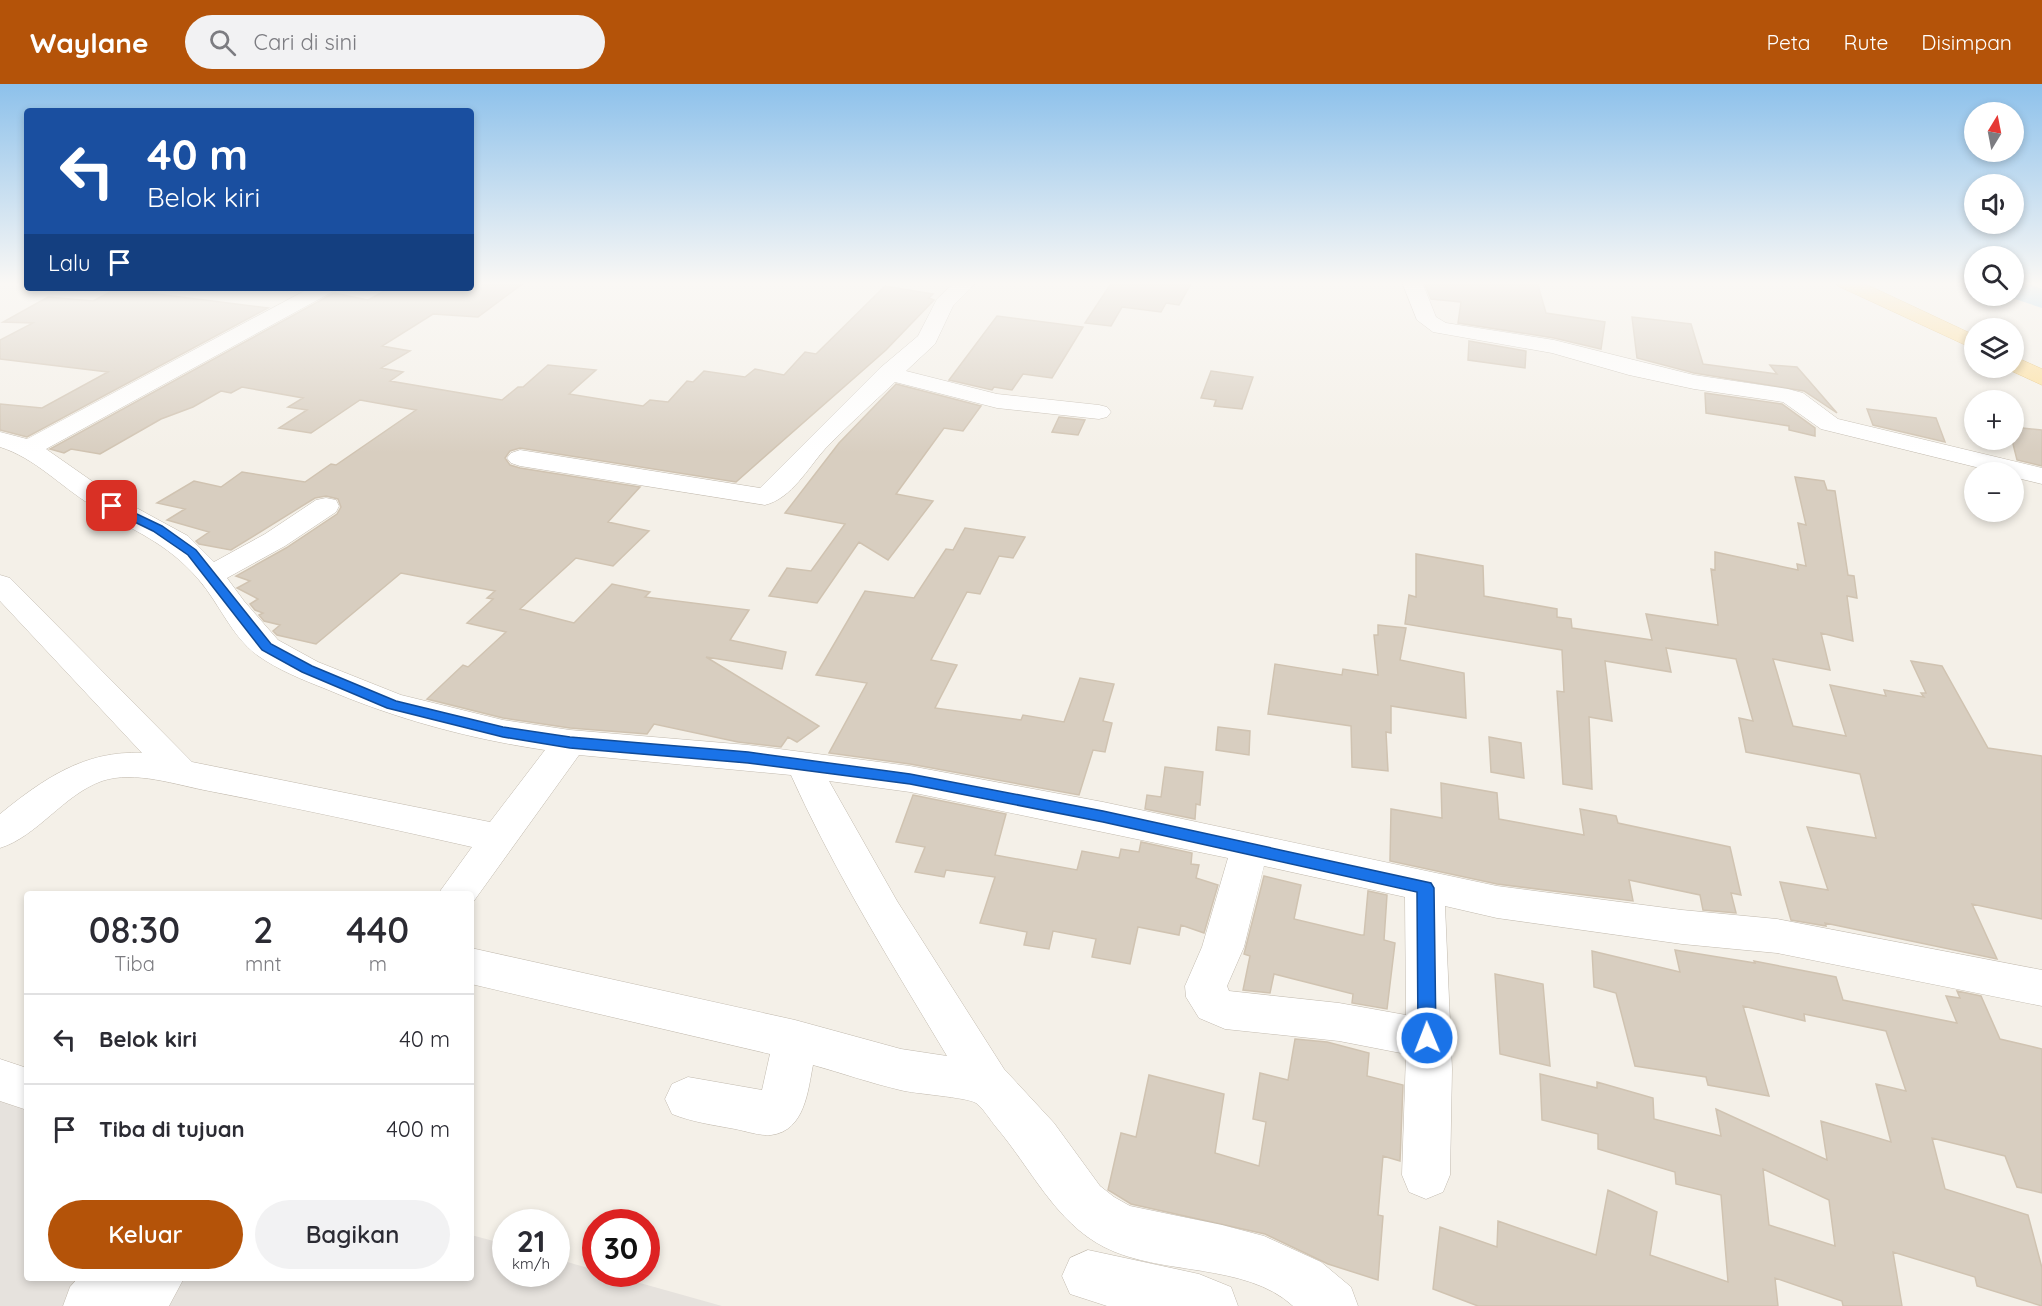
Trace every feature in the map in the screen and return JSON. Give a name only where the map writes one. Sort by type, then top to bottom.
[{"type":"main road","points":[[2024,369],[2042,378]]},
{"type":"street","points":[[8,443],[221,339]]},
{"type":"street","points":[[520,458],[765,497],[779,487],[816,444],[927,339]]},
{"type":"street","points":[[1506,339],[1554,347],[1637,370],[1694,382],[1788,396],[1803,402],[1814,416],[1830,424],[2042,477]]},
{"type":"street","points":[[888,374],[997,401],[1099,412]]},
{"type":"street","points":[[8,443],[100,499],[178,542],[212,575],[233,608],[267,647],[307,669],[392,704],[503,732],[570,742],[748,758],[910,779],[1250,848],[1425,888],[1508,903],[1682,927],[1777,936],[2042,988]]},
{"type":"street","points":[[212,575],[275,540],[326,506]]},
{"type":"street","points":[[0,584],[181,773]]},
{"type":"street","points":[[460,891],[570,742]]},
{"type":"street","points":[[0,834],[53,792],[79,777],[101,768],[124,764],[181,773],[498,838]]},
{"type":"street","points":[[804,765],[826,812],[883,913],[988,1084],[1031,1132],[1083,1203],[1096,1215],[1123,1230],[1222,1250],[1263,1263],[1303,1280],[1332,1306]]},
{"type":"street","points":[[1250,848],[1223,947],[1206,986],[1207,997],[1214,1005],[1225,1010],[1340,1022],[1427,1038]]},
{"type":"street","points":[[1425,888],[1429,1070],[1426,1175]]},
{"type":"street","points":[[474,967],[795,1040],[901,1070],[988,1084]]},
{"type":"street","points":[[688,1099],[771,1113],[783,1101],[795,1040]]},
{"type":"street","points":[[0,1080],[24,1088]]},
{"type":"street","points":[[1088,1276],[1199,1300],[1212,1306]]},
{"type":"street","points":[[89,1306],[109,1281]]},
{"type":"street","points":[[136,1306],[156,1281]]},
{"type":"shaded area","points":[[0,1101],[24,1107],[24,1281],[474,1281],[474,1236],[492,1241],[492,1287],[570,1287],[570,1263],[582,1266],[582,1287],[654,1287],[722,1306],[0,1306]]},
{"type":"building","points":[[210,339],[27,437],[0,430],[0,404],[42,408],[108,372],[0,359],[0,340]]},
{"type":"building","points":[[250,339],[393,339],[382,346],[410,351],[381,368],[403,372],[390,381],[502,400],[518,387],[523,387],[548,365],[596,370],[569,394],[643,406],[650,400],[668,402],[687,381],[693,382],[704,371],[745,377],[755,369],[784,375],[805,352],[816,354],[831,339],[897,339],[736,482],[520,448],[510,451],[505,458],[510,465],[520,468],[640,487],[608,522],[649,531],[613,566],[576,558],[520,609],[574,623],[612,584],[650,592],[645,597],[749,610],[730,640],[786,652],[782,669],[706,657],[819,726],[797,742],[788,737],[781,747],[738,742],[654,724],[647,734],[570,728],[503,718],[427,699],[463,665],[468,667],[506,632],[467,623],[493,599],[487,598],[495,591],[401,573],[316,644],[277,635],[273,631],[280,625],[264,621],[259,615],[263,613],[255,610],[250,604],[258,599],[237,588],[250,581],[236,576],[286,548],[337,514],[341,507],[338,499],[326,496],[315,498],[231,550],[199,544],[196,541],[209,532],[167,520],[185,509],[157,503],[194,481],[221,487],[242,472],[305,482],[331,464],[336,465],[416,410],[360,400],[311,433],[279,428],[307,410],[288,407],[303,398],[242,387],[231,393],[221,391],[193,407],[161,419],[100,454],[71,449],[64,453],[50,449]]},
{"type":"building","points":[[980,339],[1076,339],[1052,378],[1023,374],[1012,390],[994,387],[992,390],[949,380]]},
{"type":"building","points":[[1558,339],[1602,339],[1601,349]]},
{"type":"building","points":[[1635,339],[1696,339],[1703,364],[1777,374],[1770,365],[1797,367],[1837,413],[1804,391],[1694,373],[1637,358]]},
{"type":"building","points":[[1469,341],[1526,351],[1525,368],[1468,360]]},
{"type":"building","points":[[1211,371],[1253,377],[1242,409],[1214,406],[1216,400],[1201,398]]},
{"type":"building","points":[[896,384],[981,406],[963,431],[944,428],[896,494],[933,501],[888,560],[859,542],[817,603],[769,596],[787,568],[811,571],[845,524],[785,513],[839,443]]},
{"type":"building","points":[[1705,393],[1782,404],[1815,428],[1815,436],[1789,430],[1789,426],[1706,413]]},
{"type":"building","points":[[1867,409],[1936,418],[1945,442],[1873,425]]},
{"type":"building","points":[[1059,417],[1085,420],[1078,435],[1052,432]]},
{"type":"building","points":[[2024,428],[2042,430],[2042,466],[2017,460],[2014,450],[2024,450]]},
{"type":"building","points":[[1795,477],[1824,481],[1827,490],[1835,491],[1848,575],[1854,576],[1857,598],[1847,596],[1853,641],[1821,633],[1830,670],[1773,659],[1793,726],[1846,736],[1830,685],[1886,696],[1884,690],[1924,697],[1921,693],[1926,693],[1911,661],[1942,666],[1988,748],[2042,756],[2042,919],[1972,904],[1997,959],[1825,923],[1826,926],[1791,920],[1780,882],[1828,890],[1807,827],[1876,838],[1860,774],[1746,752],[1739,718],[1753,721],[1736,659],[1666,648],[1671,672],[1605,661],[1612,721],[1589,717],[1592,789],[1563,784],[1557,691],[1564,692],[1562,650],[1405,624],[1409,595],[1416,597],[1416,554],[1483,566],[1484,596],[1557,609],[1557,617],[1571,619],[1572,628],[1652,640],[1646,614],[1718,625],[1711,569],[1715,570],[1715,552],[1798,570],[1797,564],[1806,566],[1798,523],[1806,525]]},
{"type":"building","points":[[965,528],[1025,537],[1013,558],[999,556],[980,594],[967,592],[931,660],[957,665],[935,708],[1021,720],[1023,715],[1064,722],[1080,678],[1114,684],[1103,721],[1112,723],[1105,752],[1093,750],[1079,795],[910,764],[829,753],[867,683],[816,675],[865,591],[914,598],[946,549],[953,550]]},
{"type":"building","points":[[1378,625],[1406,628],[1400,660],[1464,673],[1466,718],[1391,706],[1391,733],[1386,732],[1388,771],[1352,767],[1351,726],[1268,714],[1275,664],[1342,675],[1343,669],[1378,675],[1374,635],[1378,635]]},
{"type":"building","points":[[1218,727],[1250,731],[1249,755],[1216,750]]},
{"type":"building","points":[[1489,737],[1521,743],[1524,778],[1491,772]]},
{"type":"building","points":[[1165,767],[1203,772],[1200,805],[1196,804],[1195,819],[1145,809],[1147,795],[1161,797]]},
{"type":"building","points":[[1441,783],[1497,793],[1499,819],[1584,835],[1580,809],[1616,816],[1618,823],[1730,847],[1741,895],[1731,893],[1736,913],[1703,910],[1700,895],[1629,880],[1633,901],[1497,884],[1390,861],[1391,809],[1442,818]]},
{"type":"building","points":[[913,795],[1006,814],[995,855],[1077,870],[1082,851],[1119,858],[1121,849],[1139,852],[1141,842],[1192,853],[1191,864],[1199,865],[1196,878],[1218,885],[1204,933],[1181,925],[1179,935],[1138,927],[1130,964],[1092,957],[1096,939],[1053,931],[1049,949],[1024,945],[1027,932],[980,923],[995,877],[946,870],[944,877],[915,872],[925,847],[896,842]]},
{"type":"building","points":[[1264,876],[1301,885],[1294,919],[1361,935],[1364,935],[1368,891],[1387,895],[1384,940],[1395,943],[1387,1009],[1352,1003],[1353,994],[1274,974],[1270,993],[1243,990],[1250,956],[1244,954]]},
{"type":"building","points":[[1675,950],[1755,963],[1754,961],[1836,977],[1843,1000],[1957,1023],[1946,996],[1960,998],[1957,991],[1981,996],[2000,1039],[2042,1049],[2042,1193],[2017,1187],[2005,1156],[1932,1138],[1945,1189],[2028,1215],[2042,1268],[2042,1306],[1977,1286],[1975,1277],[1893,1252],[1902,1306],[1843,1306],[1842,1301],[1775,1278],[1778,1306],[1478,1306],[1433,1289],[1440,1227],[1497,1247],[1498,1221],[1596,1255],[1608,1190],[1657,1212],[1650,1255],[1728,1282],[1721,1195],[1676,1184],[1675,1172],[1598,1149],[1598,1134],[1542,1120],[1540,1074],[1597,1088],[1597,1082],[1653,1098],[1654,1119],[1721,1136],[1716,1109],[1827,1160],[1821,1121],[1891,1142],[1876,1084],[1906,1091],[1886,1031],[1804,1014],[1805,1021],[1743,1006],[1769,1096],[1708,1085],[1706,1077],[1635,1066],[1616,993],[1594,987],[1592,951],[1680,972]],"holes":[[[1763,1169],[1829,1200],[1835,1246],[1769,1225]]]},
{"type":"building","points":[[1495,974],[1543,984],[1550,1066],[1500,1054]]},
{"type":"building","points":[[1295,1039],[1327,1042],[1369,1053],[1367,1076],[1403,1085],[1400,1161],[1383,1156],[1378,1215],[1383,1216],[1378,1280],[1328,1264],[1265,1234],[1131,1204],[1108,1190],[1121,1133],[1136,1137],[1149,1075],[1224,1094],[1215,1153],[1259,1166],[1266,1122],[1253,1119],[1260,1073],[1288,1080]]},
{"type":"route","points":[[112,506],[158,529],[192,553],[212,575],[233,608],[267,647],[344,686],[392,704],[503,732],[570,742],[748,758],[910,779],[1103,816],[1425,888],[1427,1038]]}]
